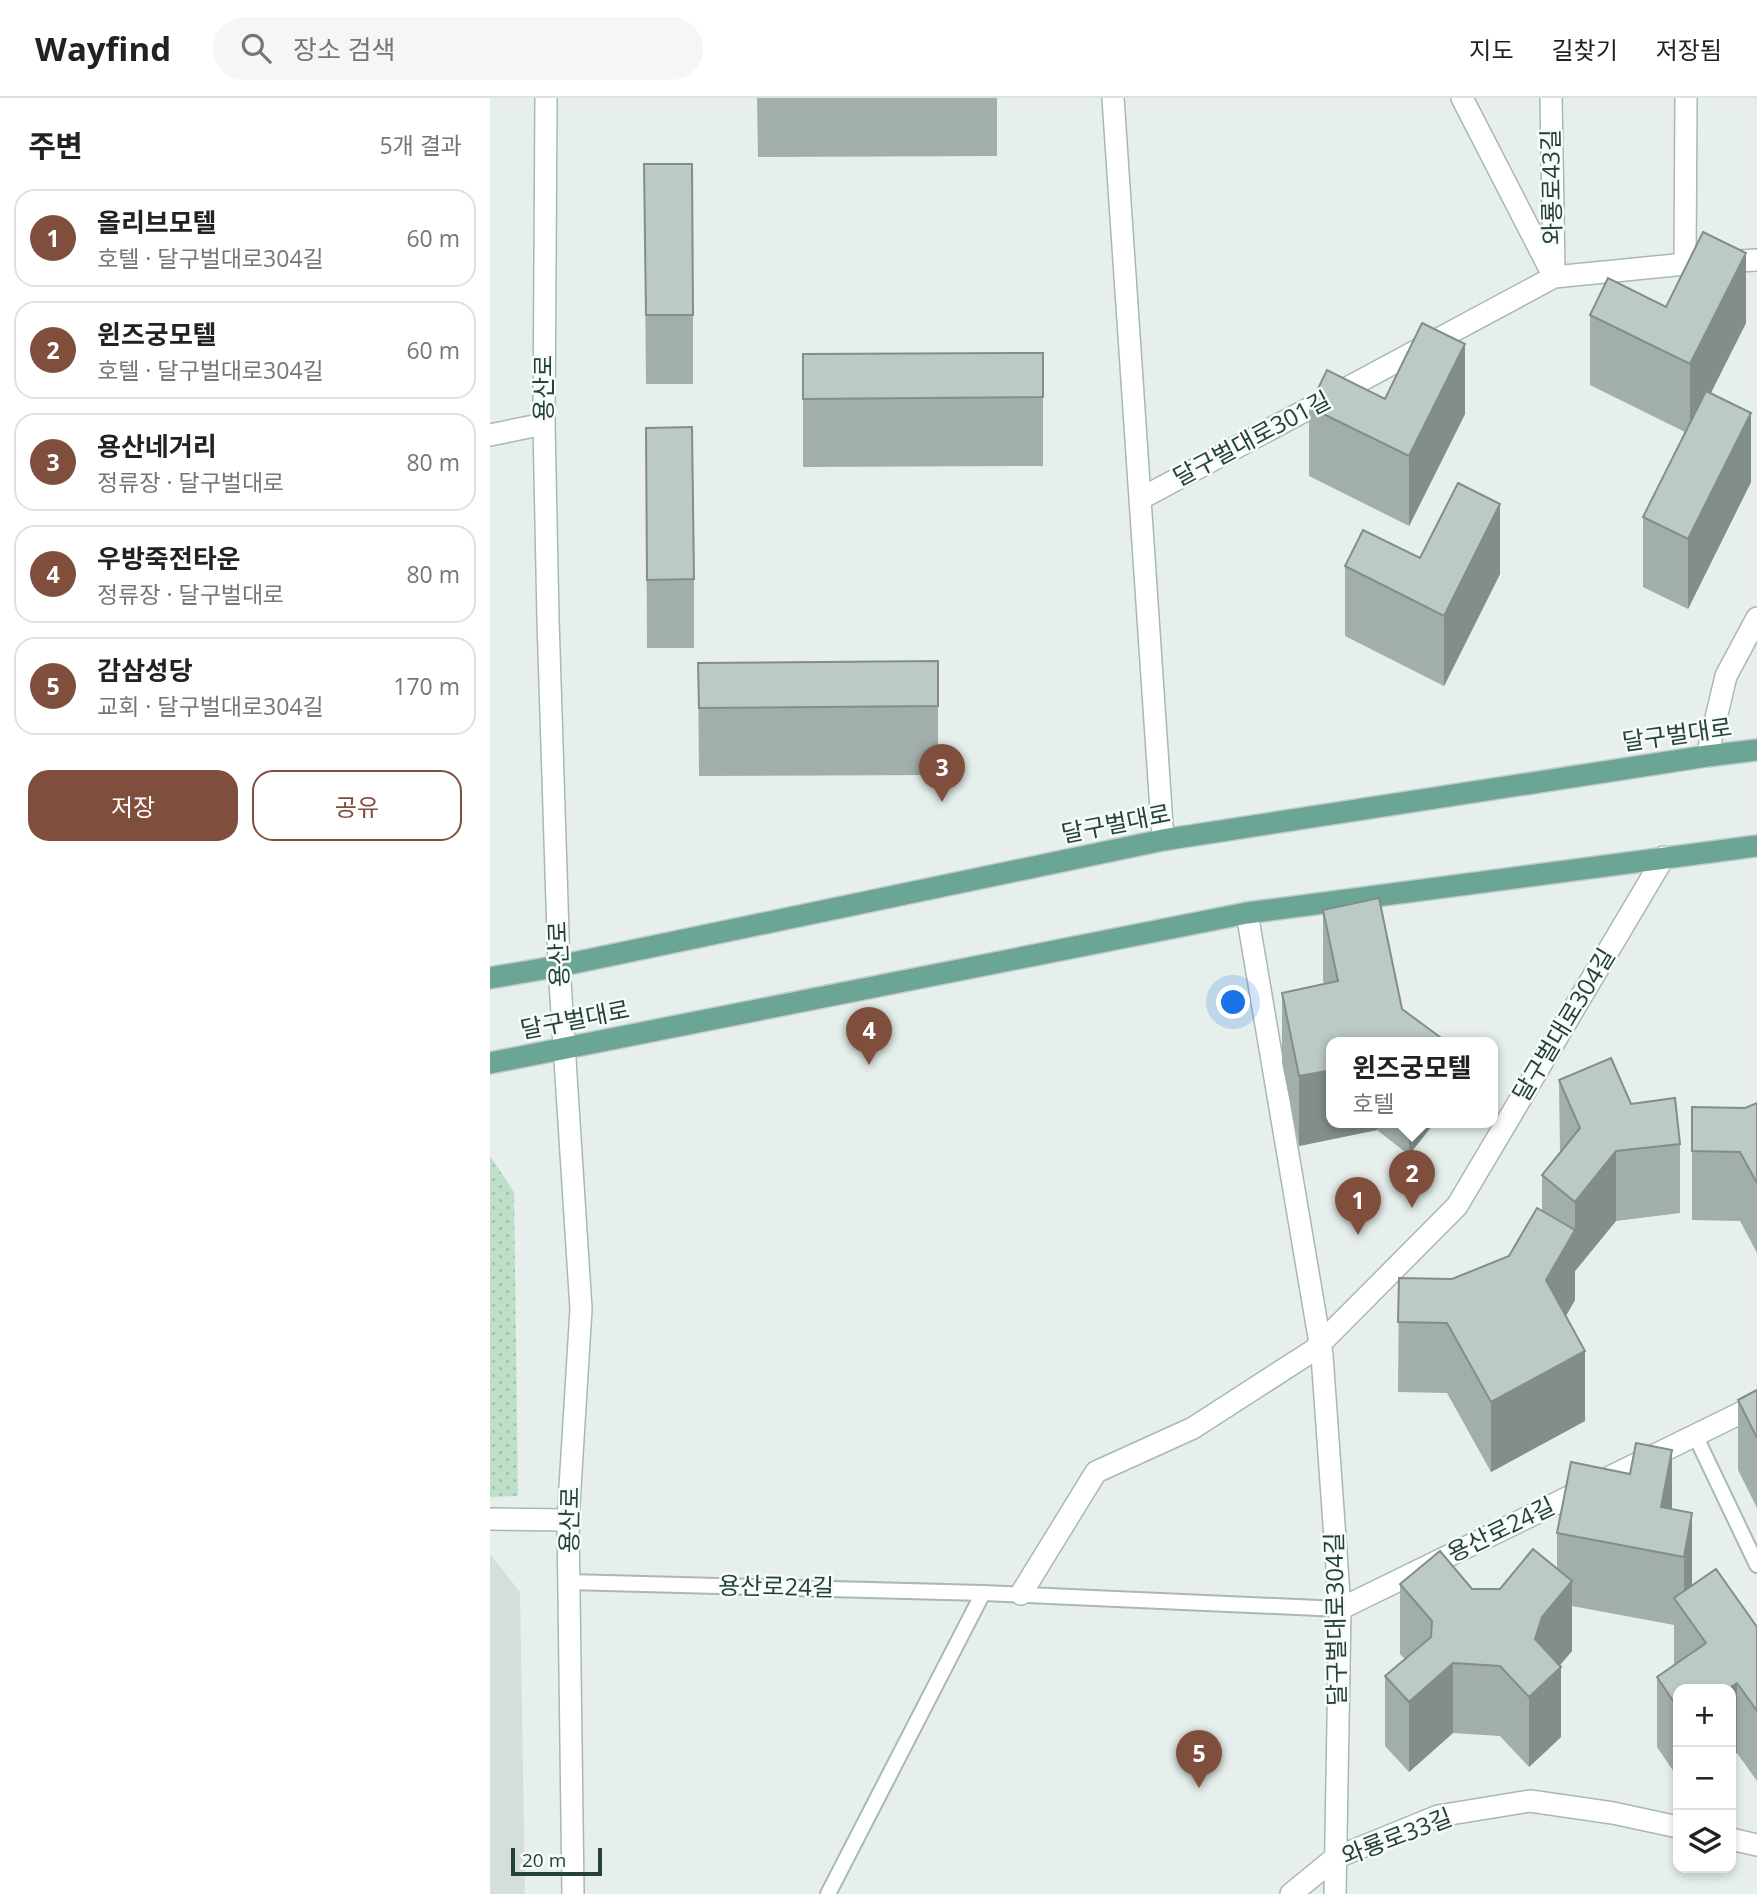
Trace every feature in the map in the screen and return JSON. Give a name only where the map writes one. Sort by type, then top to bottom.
[{"type":"main road","name":"달구벌대로","points":[[490,978],[1163,841],[1757,750]]},
{"type":"main road","name":"달구벌대로","points":[[490,1063],[1247,913],[1757,846]]},
{"type":"street","name":"용산로","points":[[546,98],[544,424],[559,966],[581,1309],[568,1520],[573,1894]]},
{"type":"street","name":"달구벌대로301길","points":[[1113,98],[1163,841]]},
{"type":"street","points":[[1462,98],[1554,277]]},
{"type":"street","name":"와룡로43길","points":[[1551,98],[1554,277]]},
{"type":"street","points":[[1685,264],[1686,98]]},
{"type":"street","name":"달구벌대로301길","points":[[1140,499],[1554,277],[1757,260]]},
{"type":"street","points":[[490,435],[544,424]]},
{"type":"street","points":[[1707,756],[1726,676],[1757,618]]},
{"type":"street","name":"달구벌대로304길","points":[[1021,1594],[1096,1472],[1193,1428],[1320,1344],[1457,1206],[1664,857]]},
{"type":"street","points":[[1247,913],[1320,1344]]},
{"type":"street","name":"달구벌대로304길","points":[[1320,1344],[1340,1609],[1335,1894]]},
{"type":"street","name":"용산로24길","points":[[1340,1609],[1757,1405]]},
{"type":"street","points":[[490,1519],[568,1520]]},
{"type":"street","name":"와룡로33길","points":[[1291,1894],[1335,1858],[1438,1816],[1530,1801],[1613,1813],[1673,1826]]},
{"type":"street","points":[[1736,1840],[1757,1845]]},
{"type":"lane","points":[[1695,1435],[1757,1565]]},
{"type":"lane","name":"용산로24길","points":[[569,1583],[983,1592],[1340,1609]]},
{"type":"lane","points":[[828,1894],[983,1592]]},
{"type":"shaded area","points":[[490,1554],[520,1592],[525,1894],[490,1894]]},
{"type":"green space","points":[[490,1156],[514,1192],[518,1496],[490,1497]]},
{"type":"building","points":[[644,164],[692,164],[693,315],[646,315]]},
{"type":"building","points":[[1703,232],[1746,253],[1690,364],[1590,315],[1608,278],[1666,307]]},
{"type":"building","points":[[1422,323],[1465,344],[1409,456],[1309,407],[1327,370],[1385,399]]},
{"type":"building","points":[[1043,353],[1043,397],[803,399],[803,354]]},
{"type":"building","points":[[1706,391],[1751,413],[1688,539],[1643,517]]},
{"type":"building","points":[[692,427],[694,579],[647,580],[646,428]]},
{"type":"building","points":[[1458,483],[1500,504],[1444,616],[1345,566],[1363,530],[1420,558]]},
{"type":"building","points":[[938,661],[938,706],[699,708],[698,663]]},
{"type":"building","points":[[1379,898],[1402,1009],[1440,1037],[1326,1037],[1326,1071],[1299,1076],[1282,993],[1338,981],[1323,910]]},
{"type":"building","points":[[1611,1058],[1631,1104],[1675,1098],[1680,1144],[1616,1151],[1575,1202],[1542,1175],[1580,1128],[1559,1080]]},
{"type":"building","points":[[1757,1103],[1757,1183],[1740,1152],[1692,1151],[1692,1107],[1745,1108]]},
{"type":"building","points":[[1537,1208],[1575,1230],[1546,1280],[1585,1351],[1491,1402],[1447,1323],[1398,1322],[1399,1278],[1452,1279],[1509,1256]]},
{"type":"building","points":[[1757,1390],[1757,1438],[1738,1400]]},
{"type":"building","points":[[1636,1443],[1672,1450],[1661,1507],[1692,1513],[1684,1557],[1557,1533],[1571,1462],[1630,1474]]},
{"type":"building","points":[[1533,1549],[1572,1581],[1542,1617],[1535,1639],[1561,1667],[1529,1697],[1500,1666],[1453,1663],[1409,1702],[1385,1676],[1431,1637],[1432,1621],[1400,1584],[1440,1551],[1472,1589],[1500,1589]]},
{"type":"building","points":[[1716,1569],[1757,1627],[1757,1711],[1737,1683],[1673,1684],[1673,1701],[1657,1677],[1706,1643],[1674,1598]]},
{"type":"place","name":"용산네거리","points":[[942,802]]},
{"type":"place","name":"우방죽전타운","points":[[869,1065]]},
{"type":"place","name":"윈즈궁모텔","points":[[1412,1208]]},
{"type":"place","name":"올리브모텔","points":[[1358,1235]]},
{"type":"place","name":"감삼성당","points":[[1199,1788]]}]
